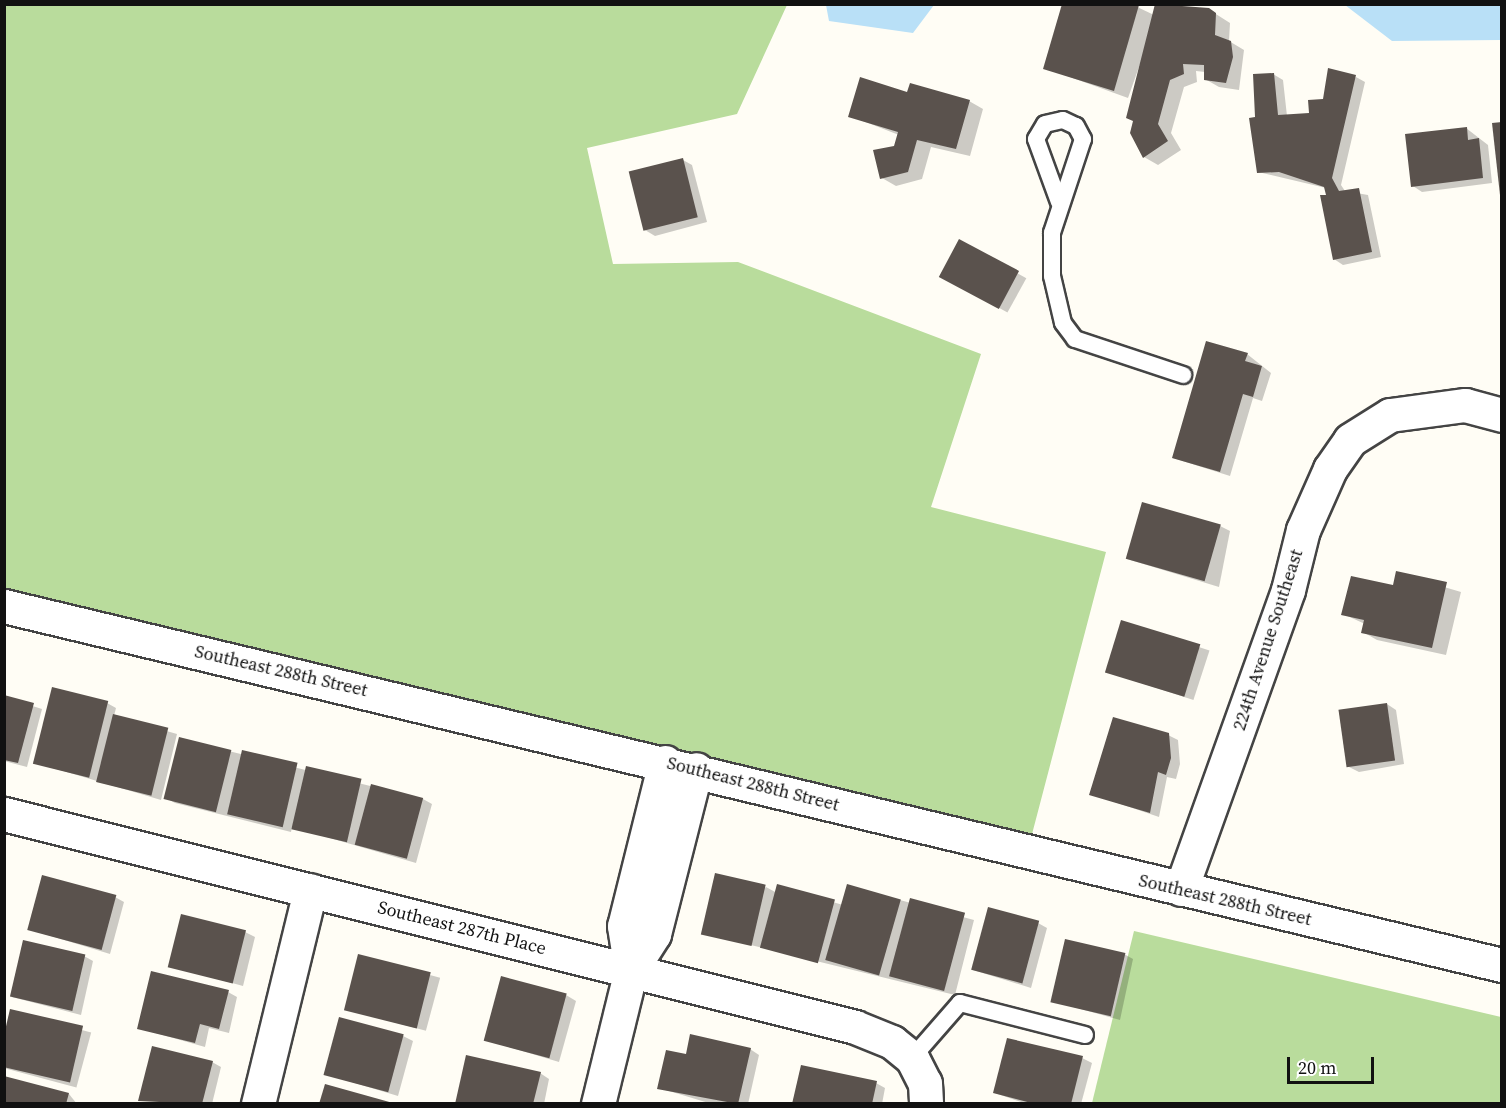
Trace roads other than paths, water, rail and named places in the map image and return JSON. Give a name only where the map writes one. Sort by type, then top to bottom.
[{"type":"street","name":"224th Avenue Southeast","points":[[1181,889],[1288,590],[1303,530],[1330,469],[1350,440],[1390,415],[1465,405],[1502,415]]},
{"type":"street","name":"Southeast 288th Street","points":[[4,606],[665,762],[1181,889],[1502,965]]},
{"type":"street","points":[[631,970],[624,926],[665,762]]},
{"type":"street","points":[[598,1104],[631,970],[654,934],[696,770]]},
{"type":"street","name":"Southeast 287th Place","points":[[4,813],[855,1027],[892,1042],[912,1058]]},
{"type":"street","points":[[258,1104],[310,890]]},
{"type":"street","points":[[912,1058],[925,1083],[926,1104]]},
{"type":"lane","points":[[1059,202],[1051,255],[1066,329],[1075,339],[1184,375]]},
{"type":"lane","points":[[912,1058],[960,1003],[1086,1035]]},
{"type":"water","points":[[826,4],[934,5],[913,33],[829,21]]},
{"type":"water","points":[[1345,5],[1501,5],[1501,40],[1392,41]]}]
